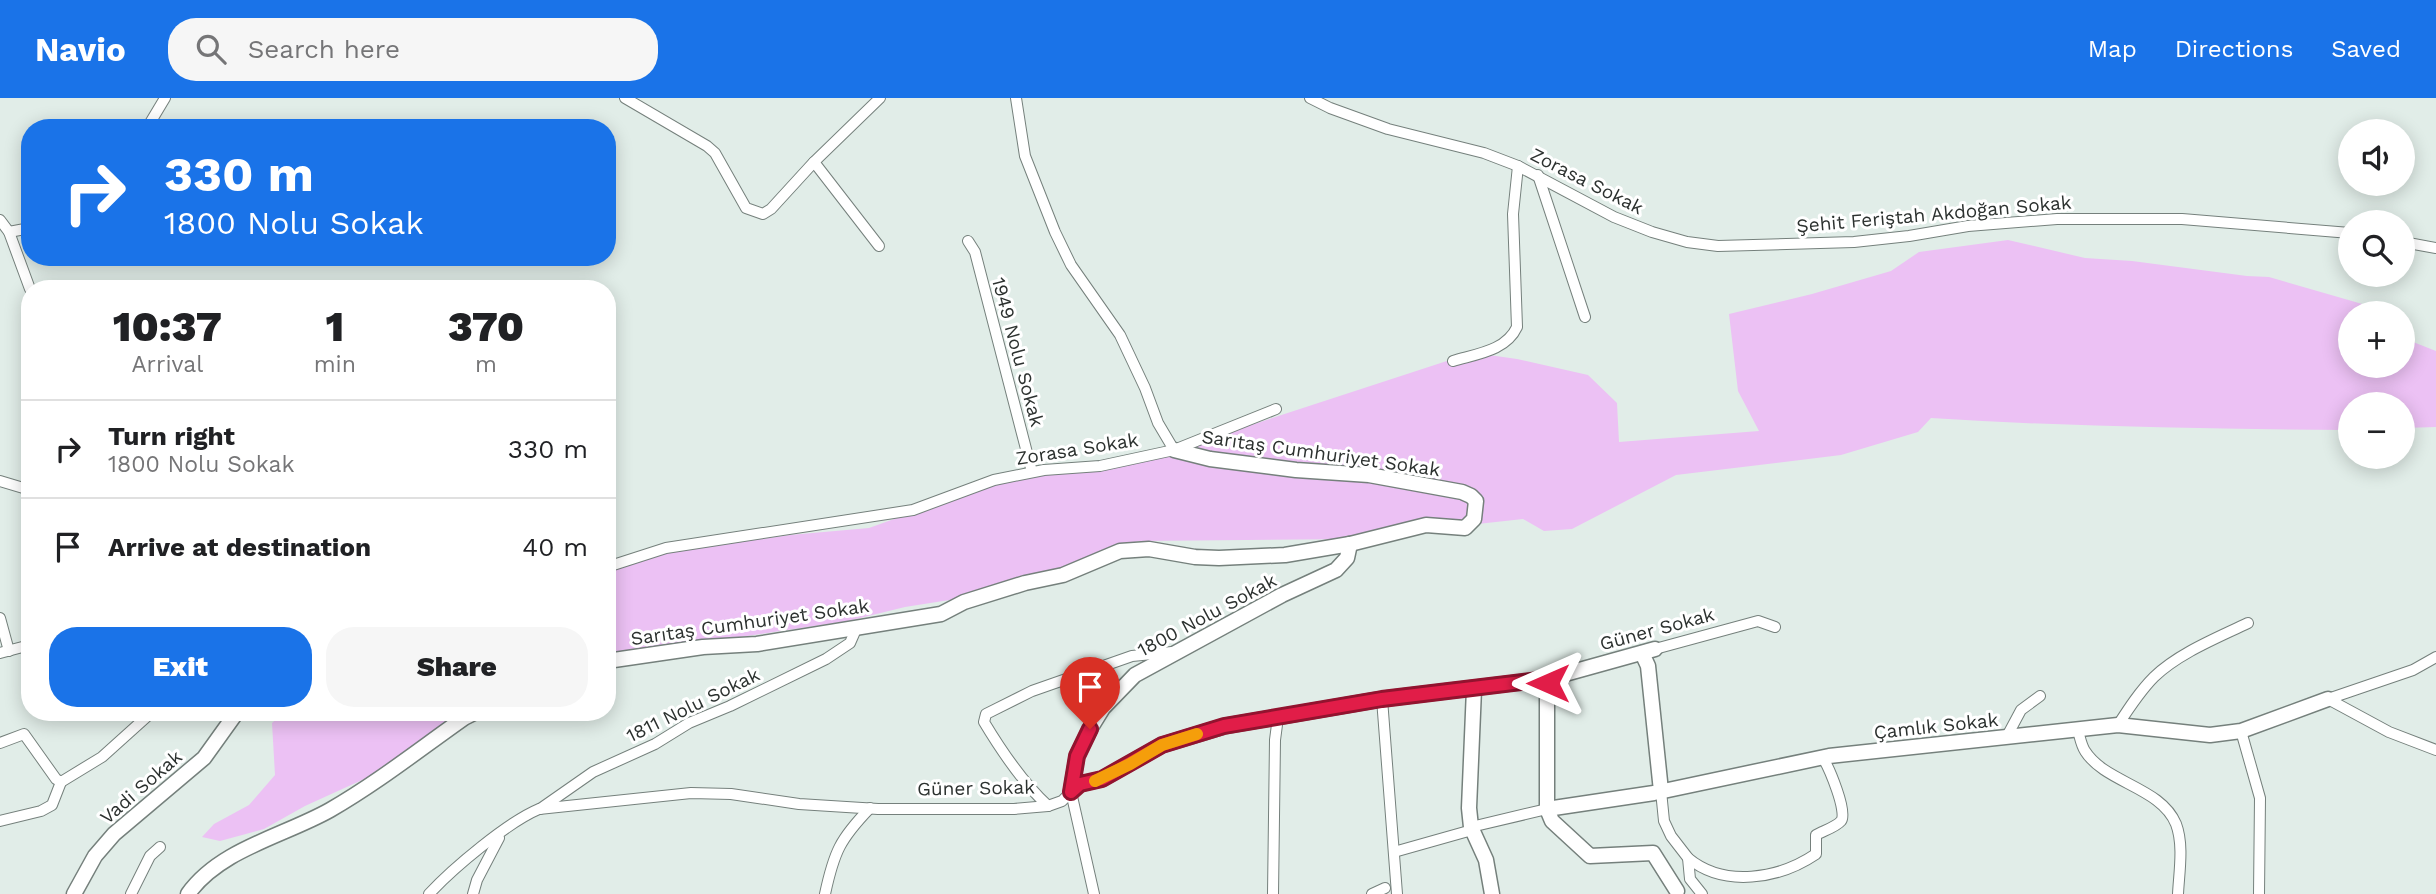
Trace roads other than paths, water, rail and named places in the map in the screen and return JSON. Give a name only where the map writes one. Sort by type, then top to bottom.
[{"type":"street","points":[[152,119],[165,98]]},
{"type":"street","points":[[625,98],[715,153],[746,208],[763,214],[880,98]]},
{"type":"street","name":"Zorasa Sokak","points":[[616,564],[666,548],[913,510],[994,480],[1032,472],[1100,466],[1174,450],[1158,423],[1120,335],[1071,265],[1055,232],[1025,156],[1016,98]]},
{"type":"street","name":"Zorasa Sokak","points":[[1310,98],[1388,129],[1484,153],[1518,166],[1614,217],[1652,232],[1687,242],[1731,246]]},
{"type":"street","points":[[814,162],[879,246]]},
{"type":"street","points":[[1453,361],[1501,346],[1513,337],[1517,327],[1513,214],[1518,166]]},
{"type":"street","points":[[1538,175],[1585,317]]},
{"type":"street","name":"Şehit Feriştah Akdoğan Sokak","points":[[1731,246],[1854,242],[1968,226],[2057,219],[2182,219],[2338,232]]},
{"type":"street","points":[[0,220],[9,232],[21,265]]},
{"type":"street","points":[[9,232],[21,230]]},
{"type":"street","name":"1949 Nolu Sokak","points":[[968,241],[975,252],[1032,472]]},
{"type":"street","points":[[2415,244],[2436,248]]},
{"type":"street","points":[[1174,450],[1276,408]]},
{"type":"street","name":"Sarıtaş Cumhuriyet Sokak","points":[[616,660],[703,647],[757,644],[941,614],[964,602],[1025,583],[1063,575],[1120,551],[1149,549],[1219,558],[1285,555],[1350,544],[1426,525],[1465,528],[1474,519],[1476,501],[1462,492],[1382,478],[1210,459],[1174,450]]},
{"type":"street","points":[[0,481],[21,487]]},
{"type":"street","name":"1800 Nolu Sokak","points":[[1094,894],[1071,792],[1077,756],[1103,708],[1135,675],[1282,595],[1336,570],[1347,558],[1350,544]]},
{"type":"street","points":[[0,618],[4,652],[21,647]]},
{"type":"street","name":"Güner Sokak","points":[[429,894],[444,877],[521,817],[539,809],[691,793],[731,794],[799,804],[870,808],[1014,810],[1048,806],[1062,800],[1080,784],[1102,779],[1162,745],[1224,726],[1382,699],[1547,679],[1758,621],[1775,627]]},
{"type":"street","points":[[2118,725],[2144,687],[2157,675],[2205,644],[2248,623]]},
{"type":"street","name":"1811 Nolu Sokak","points":[[539,809],[593,772],[655,744],[689,723],[826,659],[850,643],[857,627]]},
{"type":"street","points":[[1648,651],[1664,821],[1671,836],[1688,858],[1699,867],[1720,875],[1755,876],[1782,871],[1816,854],[1816,835],[1840,823],[1843,817],[1823,758]]},
{"type":"street","points":[[1048,806],[1015,769],[985,722],[986,714],[1032,691],[1132,656],[1174,652]]},
{"type":"street","points":[[2328,699],[2413,670],[2436,657]]},
{"type":"street","points":[[1547,679],[1547,809],[1552,821],[1590,856],[1653,853],[1677,891]]},
{"type":"street","points":[[1474,689],[1469,808],[1471,829],[1486,860],[1492,894]]},
{"type":"street","points":[[2006,738],[2021,710],[2040,696]]},
{"type":"street","points":[[1382,699],[1397,894]]},
{"type":"street","points":[[2328,699],[2389,732],[2436,750]]},
{"type":"street","name":"Çamlık Sokak","points":[[1394,852],[1547,809],[1661,791],[1823,758],[2118,725],[2210,735],[2241,732],[2328,699]]},
{"type":"street","points":[[1273,894],[1275,740],[1278,717]]},
{"type":"street","points":[[0,821],[41,811],[52,805],[61,782],[102,757],[142,721]]},
{"type":"street","name":"Vadi Sokak","points":[[74,894],[95,856],[114,834],[204,758],[231,721]]},
{"type":"street","points":[[188,894],[204,876],[222,862],[332,809],[460,721]]},
{"type":"street","points":[[2078,731],[2084,750],[2098,766],[2136,787],[2169,812],[2177,826],[2178,894]]},
{"type":"street","points":[[2241,732],[2260,798],[2259,894]]},
{"type":"street","points":[[0,743],[24,734],[56,779],[61,782]]},
{"type":"street","points":[[825,894],[838,846],[847,832],[870,808]]},
{"type":"street","points":[[473,894],[477,880],[502,833]]},
{"type":"street","points":[[131,894],[150,856],[160,847]]},
{"type":"street","points":[[1688,858],[1690,879],[1702,894]]},
{"type":"street","points":[[1372,894],[1385,888]]}]
